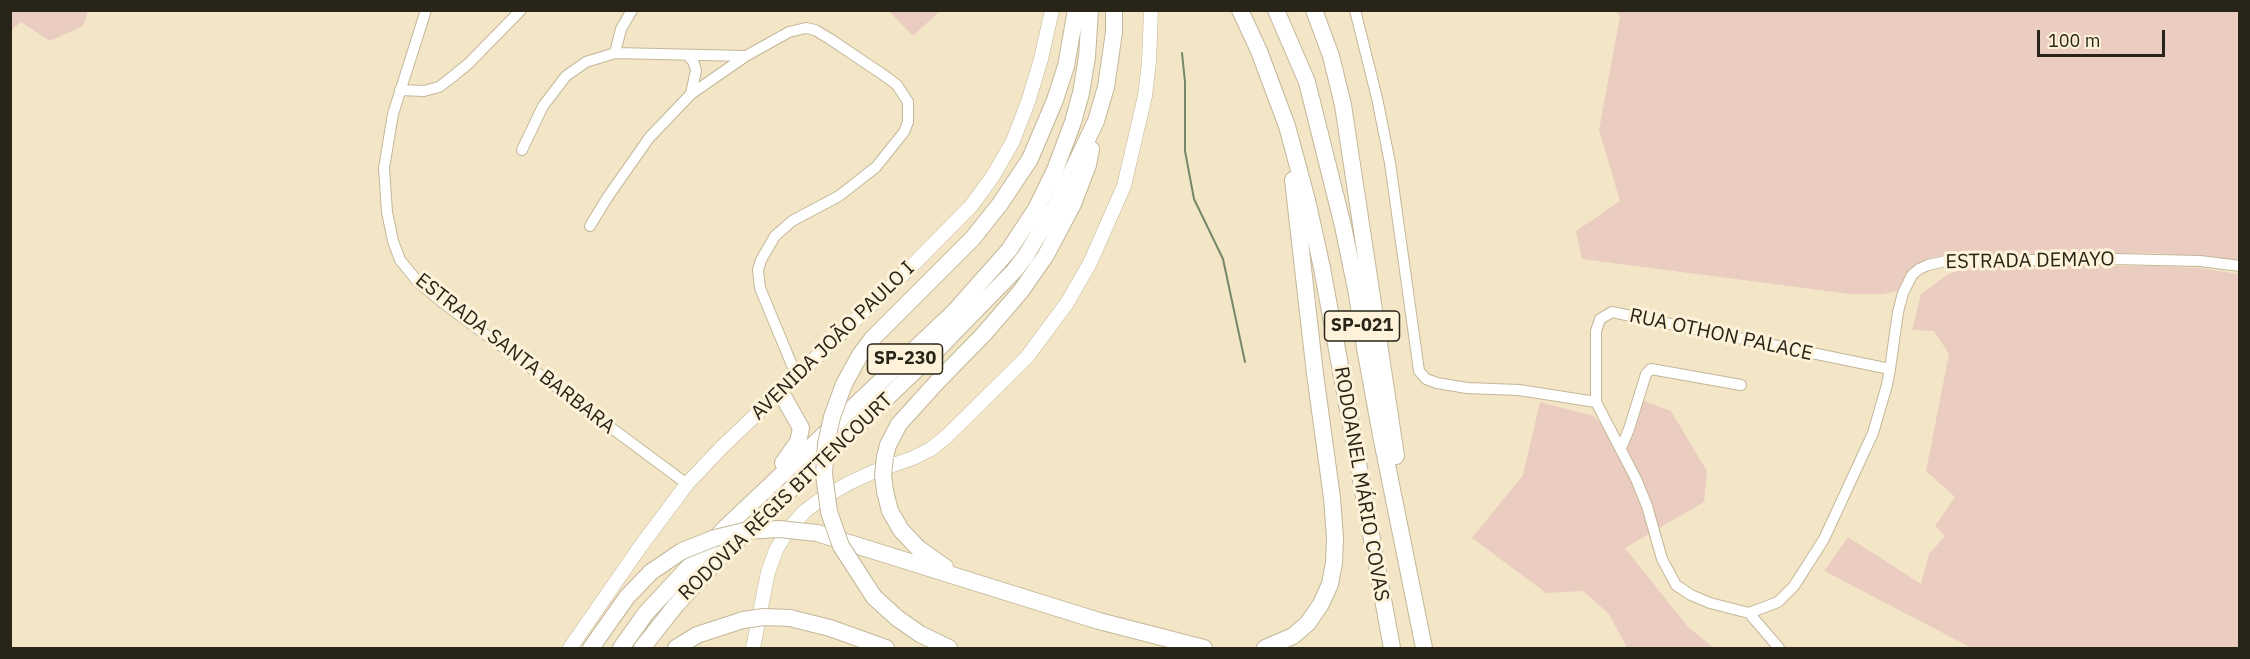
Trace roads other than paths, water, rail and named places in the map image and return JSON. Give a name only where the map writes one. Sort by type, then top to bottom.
[{"type":"highway","points":[[950,648],[920,634],[897,618],[874,597],[841,546],[829,512],[824,474],[826,444],[832,417],[844,384],[860,355],[872,339],[973,238],[1000,204],[1030,159],[1055,100],[1066,66],[1076,10]]},
{"type":"highway","name":"RODOVIA RÉGIS BITTENCOURT","points":[[621,648],[646,613],[683,571],[724,529],[947,319],[1009,250],[1036,209],[1055,170],[1073,122],[1087,57],[1090,10]]},
{"type":"highway","name":"RODOVIA RÉGIS BITTENCOURT","points":[[642,648],[676,604],[726,551],[939,348],[1014,271],[1036,240],[1055,207],[1096,121],[1106,87],[1114,32],[1114,10]]},
{"type":"highway","name":"RODOANEL MÁRIO COVAS","points":[[1240,10],[1259,51],[1287,126],[1322,268],[1392,648]]},
{"type":"highway","name":"RODOANEL MÁRIO COVAS","points":[[1276,10],[1307,82],[1343,226],[1358,294],[1375,402],[1424,648]]},
{"type":"highway","points":[[1314,10],[1331,56],[1343,105],[1389,405],[1409,570]]},
{"type":"highway","points":[[961,578],[918,548],[901,530],[890,511],[885,491],[885,457],[888,445],[899,424],[991,326],[1021,291],[1046,255],[1073,204],[1088,165],[1096,121]]},
{"type":"highway","points":[[1265,648],[1293,636],[1308,623],[1321,604],[1330,584],[1334,563],[1332,498],[1315,374],[1287,126]]},
{"type":"highway","points":[[724,529],[798,442],[801,428],[780,391]]},
{"type":"highway","points":[[591,648],[627,597],[651,572],[682,551],[715,538],[744,531],[779,529],[817,533],[1099,621],[1173,648]]},
{"type":"highway","points":[[676,648],[697,635],[743,620],[764,617],[790,618],[830,628],[886,648]]},
{"type":"highway","points":[[1099,621],[1204,648]]},
{"type":"main road","name":"AVENIDA JOÃO PAULO I","points":[[570,648],[687,484],[721,448],[971,206],[993,176],[1013,141],[1041,59],[1052,10]]},
{"type":"main road","points":[[753,648],[768,572],[776,549],[788,530],[805,511],[849,483],[931,449],[1027,357],[1067,303],[1090,263],[1124,186],[1144,96],[1149,62],[1151,10]]},
{"type":"street","points":[[400,90],[424,91],[439,87],[468,64],[521,10]]},
{"type":"street","points":[[615,53],[621,29],[632,10]]},
{"type":"street","points":[[1355,10],[1377,98],[1390,163],[1416,364],[1419,371],[1426,379],[1437,383],[1467,388],[1519,390],[1596,402],[1621,448],[1647,506],[1662,559],[1676,585],[1691,595],[1727,609],[1749,613],[1779,648]]},
{"type":"street","name":"ESTRADA SANTA BARBARA","points":[[425,12],[400,90],[387,146],[384,188],[393,241],[400,260],[406,269],[453,310],[687,484]]},
{"type":"street","points":[[591,226],[607,198],[649,138],[691,94],[746,56],[789,32],[806,28],[815,30],[897,85],[908,102],[908,122],[904,132],[876,167],[839,196],[792,221],[775,237],[761,260],[758,270],[760,288],[796,375]]},
{"type":"street","points":[[522,150],[543,106],[554,90],[566,76],[586,62],[615,53],[746,56]]},
{"type":"street","points":[[687,55],[693,61],[696,70],[691,94]]},
{"type":"street","name":"ESTRADA DEMAYO","points":[[1749,613],[1769,607],[1786,595],[1803,574],[1824,539],[1881,413],[1903,292],[1912,275],[1928,265],[1946,261],[2146,259],[2240,266]]},
{"type":"street","name":"RUA OTHON PALACE","points":[[1596,402],[1596,330],[1600,319],[1612,312],[1890,369]]},
{"type":"street","points":[[1621,448],[1646,374],[1651,369],[1742,385]]},
{"type":"waterway","points":[[1182,53],[1185,82],[1185,151],[1194,199],[1223,259],[1245,362]]}]
